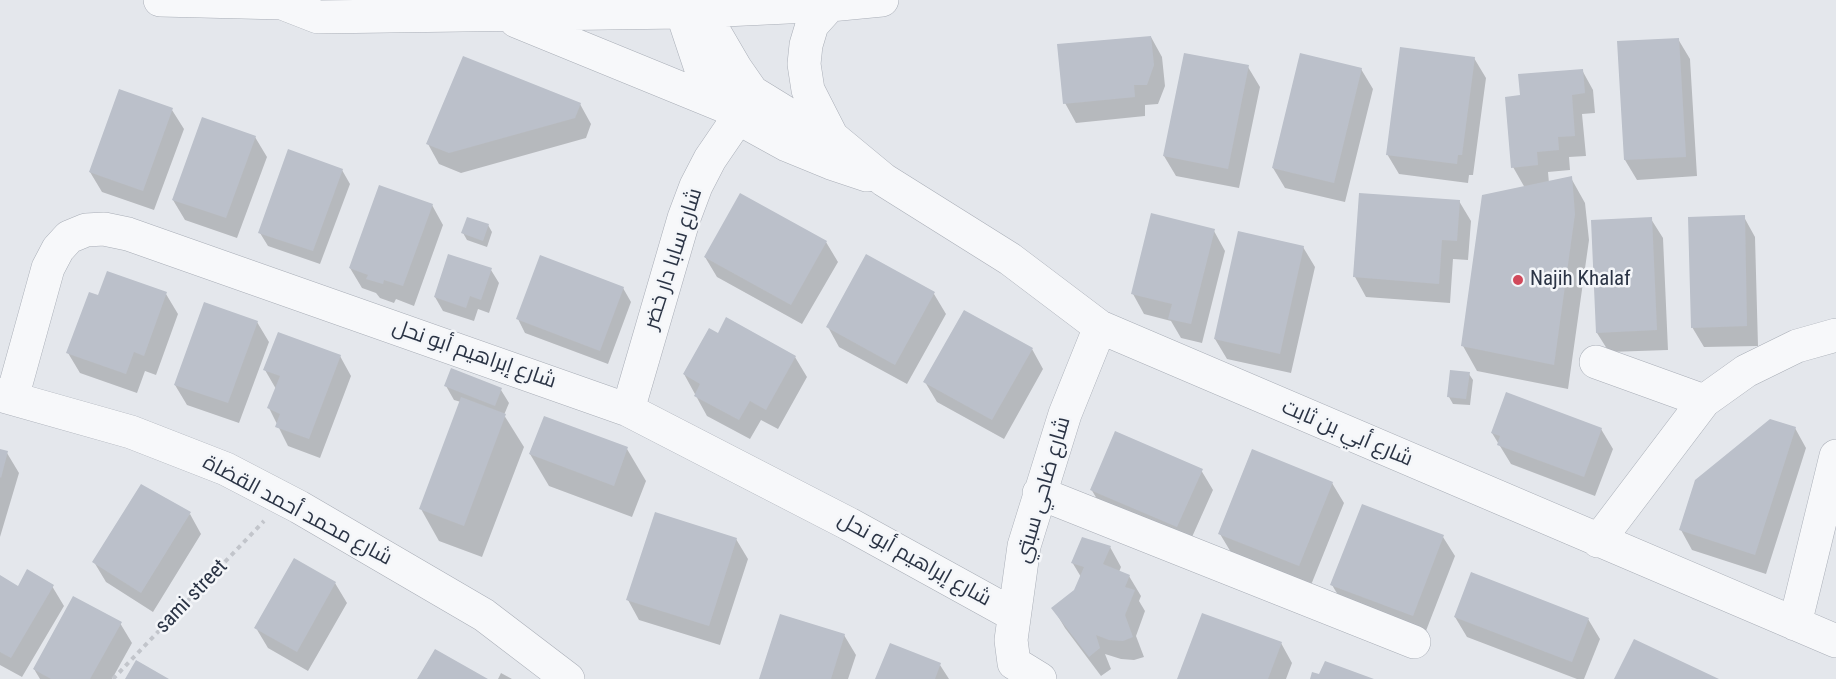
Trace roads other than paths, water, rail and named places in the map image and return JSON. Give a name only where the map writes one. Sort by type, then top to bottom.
[{"type":"street","points":[[160,0],[287,2],[318,17],[501,15],[694,6],[830,5],[882,0]]},
{"type":"street","points":[[830,5],[812,25],[806,45],[804,64],[808,90],[832,136]]},
{"type":"street","name":"شارع أبي بن ثابت","points":[[694,6],[701,69],[710,87],[731,112],[787,145],[820,159],[884,180]]},
{"type":"street","name":"شارع أبي بن ثابت","points":[[694,6],[715,33],[752,92],[804,124],[832,136],[884,180],[1010,259],[1100,327],[1836,641]]},
{"type":"street","points":[[501,15],[731,112]]},
{"type":"street","name":"شارع سابا دار خضر","points":[[628,410],[672,252],[696,186],[731,112]]},
{"type":"street","name":"شارع إبراهيم أبو نحل","points":[[6,397],[48,268],[58,249],[69,237],[86,230],[104,229],[137,237],[628,410],[849,524],[1014,615]]},
{"type":"street","name":"شارع ضاحي سبتي","points":[[1020,674],[1011,640],[1024,546],[1065,414],[1100,327]]},
{"type":"street","points":[[1598,541],[1704,401],[1746,371],[1797,346],[1836,335]]},
{"type":"street","points":[[1596,362],[1704,401]]},
{"type":"street","name":"شارع محمد أحمد القضاة","points":[[6,397],[131,432],[226,469],[299,507],[484,615],[568,679]]},
{"type":"street","points":[[1795,624],[1836,456]]},
{"type":"street","points":[[1039,493],[1414,642]]},
{"type":"place","name":"Najih Khalaf","points":[[1518,280]]}]
